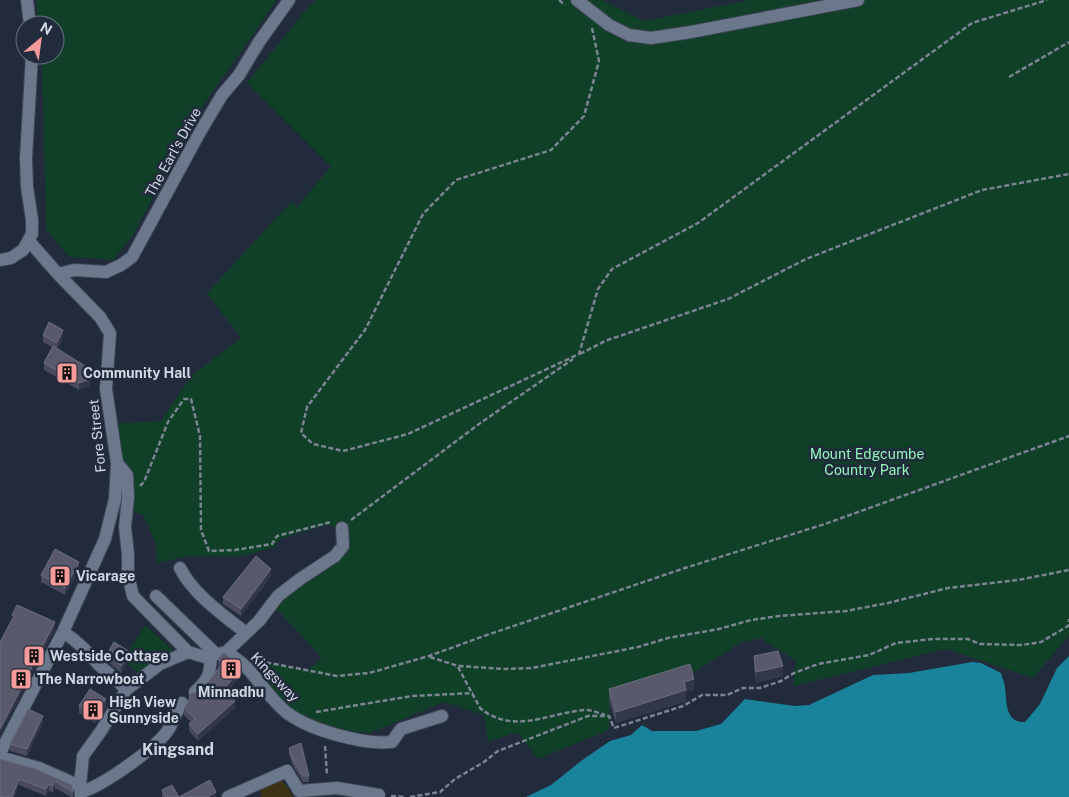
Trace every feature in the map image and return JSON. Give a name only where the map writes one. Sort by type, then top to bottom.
[{"type":"street","points":[[27,0],[29,15]]},
{"type":"street","name":"The Earl's Drive","points":[[58,274],[74,270],[106,272],[132,257],[222,95],[239,75],[259,42],[290,0]]},
{"type":"street","points":[[571,3],[629,35],[650,38],[786,15],[858,0]]},
{"type":"street","points":[[0,260],[11,258],[23,250],[32,234],[26,158],[31,65]]},
{"type":"street","name":"Fore Street","points":[[0,753],[62,632],[105,539],[115,498],[117,463],[106,389],[110,333],[100,316],[58,274],[29,241]]},
{"type":"street","points":[[117,463],[127,475],[128,497],[125,527],[128,576],[133,596],[188,652],[204,657],[218,654],[246,633],[259,621],[278,596],[335,556],[343,546],[343,527]]},
{"type":"street","points":[[180,568],[185,578],[206,599],[246,633]]},
{"type":"street","name":"Kingsway","points":[[156,596],[218,654],[244,665],[285,711],[312,727],[345,737],[385,743],[392,742],[401,729],[442,716]]},
{"type":"street","points":[[62,632],[78,642],[102,667],[118,679],[126,690]]},
{"type":"street","points":[[80,792],[83,756],[126,690],[160,664],[188,652]]},
{"type":"street","points":[[195,692],[205,683],[218,654]]},
{"type":"street","points":[[0,757],[39,768],[80,792],[93,789],[124,768],[158,741],[170,727],[174,715],[182,703]]},
{"type":"street","points":[[228,797],[286,771],[299,791],[337,788],[379,795]]},
{"type":"path","points":[[559,0],[571,3]]},
{"type":"path","points":[[128,497],[144,482],[168,422],[184,399],[191,399],[200,436],[201,530],[209,551],[235,550],[272,544],[277,536],[331,522],[343,527],[479,424],[579,354],[598,289],[612,269],[698,223],[972,24],[1047,0]]},
{"type":"path","points":[[592,27],[599,61],[584,116],[551,150],[456,180],[423,214],[365,330],[307,407],[301,433],[313,444],[343,451],[408,434],[605,341],[728,299],[806,259],[982,190],[1069,174]]},
{"type":"path","points":[[1008,76],[1069,42]]},
{"type":"path","points":[[251,659],[337,676],[369,673],[429,656],[676,571],[825,524],[1069,436]]},
{"type":"path","points":[[429,656],[458,666],[505,669],[532,668],[638,647],[668,638],[751,620],[846,611],[948,588],[1018,580],[1069,570]]},
{"type":"path","points":[[609,716],[614,728],[683,706],[702,695],[727,695],[743,688],[760,688],[781,681],[794,673],[818,664],[868,655],[896,643],[933,639],[968,639],[980,644],[1022,645],[1041,642],[1068,626],[1069,619]]},
{"type":"path","points":[[458,666],[480,708],[505,721],[538,720],[588,710],[609,716]]},
{"type":"path","points":[[292,716],[412,696],[473,693]]},
{"type":"path","points":[[410,797],[440,792],[455,778],[484,762],[498,751],[588,716],[609,716]]},
{"type":"path","points":[[312,727],[313,732],[326,746],[328,789]]},
{"type":"green space","points":[[36,0],[277,0],[197,114],[133,235],[113,260],[69,257],[46,229],[42,65],[65,65],[65,15],[37,15]]},
{"type":"green space","name":"Mount Edgcumbe Country Park","points":[[316,0],[602,0],[644,21],[749,0],[1069,0],[1069,635],[1033,678],[946,649],[793,686],[796,661],[761,638],[740,643],[690,675],[610,700],[609,730],[538,759],[517,732],[488,742],[484,715],[444,702],[369,733],[348,731],[285,711],[244,665],[251,659],[307,671],[322,658],[272,604],[335,556],[342,528],[326,525],[280,539],[275,547],[242,556],[188,556],[157,563],[156,543],[143,515],[126,509],[110,424],[161,421],[191,376],[241,338],[207,293],[291,202],[297,207],[331,166],[247,83]]},
{"type":"green space","points":[[145,625],[175,652],[140,674],[127,663],[129,659],[125,657]]},
{"type":"sand","points":[[282,780],[294,797],[261,797],[260,790]]},
{"type":"water","points":[[1069,656],[1069,797],[526,797],[551,785],[610,741],[631,735],[642,725],[652,731],[696,731],[721,724],[745,699],[795,706],[809,705],[873,675],[909,673],[972,662],[981,663],[1001,673],[1005,686],[1008,711],[1014,719],[1025,722],[1040,704],[1057,668]]},
{"type":"building","points":[[49,322],[63,330],[57,343],[43,335]]},
{"type":"building","points":[[53,346],[90,369],[90,379],[79,383],[44,363]]},
{"type":"building","name":"Vicarage","points":[[55,549],[79,562],[65,588],[41,575]]},
{"type":"building","points":[[256,556],[271,569],[241,609],[223,597]]},
{"type":"building","points":[[17,605],[55,622],[0,729],[0,642],[14,616],[12,615]]},
{"type":"building","points":[[114,642],[130,652],[121,666],[107,654]]},
{"type":"building","points":[[778,651],[783,666],[756,672],[754,656]]},
{"type":"building","points":[[224,653],[242,667],[224,689],[235,701],[198,734],[189,724],[195,719],[184,708],[190,694],[201,691],[223,663],[218,659]]},
{"type":"building","points":[[690,664],[694,679],[684,682],[686,690],[616,712],[609,689]]},
{"type":"building","points":[[90,689],[106,699],[95,716],[79,706]]},
{"type":"building","points":[[28,709],[43,716],[27,749],[10,744]]},
{"type":"building","points":[[301,743],[309,776],[303,776],[293,760],[289,748]]},
{"type":"building","points":[[0,759],[36,769],[72,785],[73,792],[55,781],[53,786],[49,784],[46,789],[19,779],[12,797],[0,797]]},
{"type":"building","points":[[210,780],[216,792],[207,797],[179,797]]},
{"type":"building","points":[[172,785],[179,797],[166,797],[162,790]]},
{"type":"place","name":"Community Hall","points":[[67,373]]},
{"type":"place","name":"Vicarage","points":[[60,576]]},
{"type":"place","name":"Westside Cottage","points":[[34,656]]},
{"type":"place","name":"Minnadhu","points":[[231,669]]},
{"type":"place","name":"The Narrowboat","points":[[21,679]]},
{"type":"place","name":"High View Sunnyside","points":[[93,710]]},
{"type":"district","name":"Kingsand","points":[[178,749]]}]
